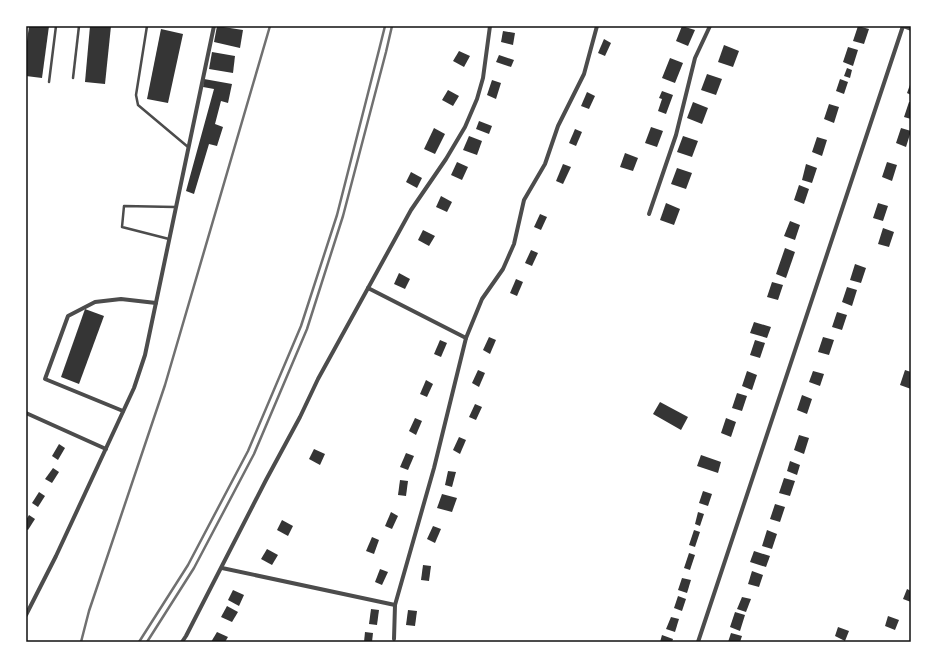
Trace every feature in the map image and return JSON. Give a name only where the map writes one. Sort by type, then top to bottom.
[{"type":"street","points":[[26,615],[56,556],[134,388],[145,355],[214,26]]},
{"type":"street","points":[[182,642],[222,568],[318,379],[368,288],[412,210],[446,159],[465,127],[477,99],[483,78],[490,26]]},
{"type":"street","points":[[394,639],[396,605],[434,468],[466,338],[482,299],[503,269],[514,244],[524,200],[546,164],[558,126],[584,74],[598,26]]},
{"type":"street","points":[[649,214],[676,135],[695,58],[710,26]]},
{"type":"street","points":[[698,642],[903,26],[911,29]]},
{"type":"street","points":[[368,288],[466,338]]},
{"type":"street","points":[[123,411],[45,379],[68,316],[95,302],[121,299],[156,303]]},
{"type":"street","points":[[26,412],[106,449]]},
{"type":"street","points":[[222,568],[396,605]]},
{"type":"lane","points":[[49,82],[56,26]]},
{"type":"lane","points":[[73,78],[79,26]]},
{"type":"lane","points":[[148,26],[136,95],[138,105],[188,147]]},
{"type":"lane","points":[[169,239],[122,227],[124,206],[175,207]]},
{"type":"building","points":[[29,26],[49,26],[42,78],[26,76],[26,49]]},
{"type":"building","points":[[90,26],[111,26],[105,84],[85,82]]},
{"type":"building","points":[[217,26],[243,30],[240,48],[214,42]]},
{"type":"building","points":[[682,26],[695,30],[688,46],[676,41]]},
{"type":"building","points":[[858,26],[869,29],[864,44],[853,41]]},
{"type":"building","points":[[161,29],[183,34],[168,103],[147,99]]},
{"type":"building","points":[[503,31],[515,33],[513,45],[501,42]]},
{"type":"building","points":[[604,39],[611,43],[605,56],[598,53]]},
{"type":"building","points":[[724,45],[739,51],[733,67],[718,62]]},
{"type":"building","points":[[848,47],[858,50],[853,66],[843,62]]},
{"type":"building","points":[[459,51],[470,56],[464,67],[453,61]]},
{"type":"building","points":[[212,52],[235,56],[233,73],[209,69]]},
{"type":"building","points":[[499,55],[514,60],[511,67],[496,62]]},
{"type":"building","points":[[670,58],[683,63],[675,83],[662,78]]},
{"type":"building","points":[[847,68],[852,70],[850,78],[844,76]]},
{"type":"building","points":[[707,74],[722,79],[716,95],[701,90]]},
{"type":"building","points":[[204,79],[232,84],[228,103],[221,101],[215,124],[223,127],[217,146],[209,144],[194,194],[186,191],[214,89],[203,87]]},
{"type":"building","points":[[840,79],[848,82],[844,94],[836,91]]},
{"type":"building","points":[[492,80],[501,83],[496,99],[487,95]]},
{"type":"building","points":[[911,82],[911,95],[907,93]]},
{"type":"building","points":[[448,90],[459,96],[453,106],[442,100]]},
{"type":"building","points":[[662,91],[673,95],[666,114],[658,111],[662,99],[659,98]]},
{"type":"building","points":[[587,92],[595,96],[589,109],[581,106]]},
{"type":"building","points":[[693,102],[708,108],[702,124],[687,118]]},
{"type":"building","points":[[909,102],[911,102],[911,119],[904,117]]},
{"type":"building","points":[[829,104],[839,107],[834,123],[824,119]]},
{"type":"building","points":[[479,121],[492,126],[489,134],[476,129]]},
{"type":"building","points":[[651,127],[663,131],[657,147],[645,143]]},
{"type":"building","points":[[434,128],[445,134],[435,154],[424,149]]},
{"type":"building","points":[[901,128],[911,131],[906,147],[896,143]]},
{"type":"building","points":[[575,129],[582,132],[576,146],[569,143]]},
{"type":"building","points":[[469,136],[482,141],[477,155],[463,150]]},
{"type":"building","points":[[683,136],[698,141],[692,157],[677,152]]},
{"type":"building","points":[[817,137],[827,140],[822,156],[812,152]]},
{"type":"building","points":[[625,153],[638,158],[633,171],[620,167]]},
{"type":"building","points":[[457,162],[468,167],[462,180],[451,175]]},
{"type":"building","points":[[887,162],[897,165],[892,181],[882,177]]},
{"type":"building","points":[[563,164],[571,167],[563,184],[556,181]]},
{"type":"building","points":[[806,164],[817,168],[812,183],[802,180]]},
{"type":"building","points":[[677,168],[692,173],[686,189],[671,184]]},
{"type":"building","points":[[411,172],[422,178],[417,188],[406,182]]},
{"type":"building","points":[[799,185],[809,189],[804,204],[794,200]]},
{"type":"building","points":[[441,196],[452,202],[447,212],[436,207]]},
{"type":"building","points":[[666,203],[680,209],[674,225],[660,220]]},
{"type":"building","points":[[878,203],[888,206],[883,221],[873,218]]},
{"type":"building","points":[[540,214],[547,217],[541,230],[534,227]]},
{"type":"building","points":[[790,221],[800,225],[795,240],[784,236]]},
{"type":"building","points":[[883,228],[894,232],[889,247],[878,244]]},
{"type":"building","points":[[423,230],[435,236],[429,246],[418,240]]},
{"type":"building","points":[[785,248],[795,252],[786,278],[776,274]]},
{"type":"building","points":[[531,250],[538,253],[532,266],[525,263]]},
{"type":"building","points":[[855,264],[866,268],[861,283],[850,280]]},
{"type":"building","points":[[399,273],[410,279],[405,289],[394,284]]},
{"type":"building","points":[[516,279],[523,282],[517,296],[510,293]]},
{"type":"building","points":[[772,282],[783,285],[778,300],[767,297]]},
{"type":"building","points":[[847,287],[857,290],[852,306],[842,302]]},
{"type":"building","points":[[85,309],[104,316],[79,384],[61,377]]},
{"type":"building","points":[[837,312],[847,315],[842,330],[832,327]]},
{"type":"building","points":[[754,322],[771,327],[767,338],[750,333]]},
{"type":"building","points":[[489,337],[496,340],[490,354],[483,350]]},
{"type":"building","points":[[823,337],[834,340],[829,355],[818,352]]},
{"type":"building","points":[[440,340],[447,343],[441,357],[434,354]]},
{"type":"building","points":[[755,340],[765,343],[760,358],[750,355]]},
{"type":"building","points":[[478,370],[485,373],[479,387],[472,383]]},
{"type":"building","points":[[905,370],[911,372],[911,389],[900,385]]},
{"type":"building","points":[[747,371],[757,375],[752,390],[742,386]]},
{"type":"building","points":[[813,371],[824,374],[820,386],[809,382]]},
{"type":"building","points":[[426,380],[433,384],[427,397],[420,394]]},
{"type":"building","points":[[737,393],[747,396],[742,411],[732,408]]},
{"type":"building","points":[[802,395],[812,399],[807,414],[797,410]]},
{"type":"building","points":[[660,402],[688,417],[681,430],[653,414]]},
{"type":"building","points":[[475,404],[482,407],[476,420],[469,417]]},
{"type":"building","points":[[415,418],[422,421],[416,435],[409,431]]},
{"type":"building","points":[[726,418],[736,422],[731,437],[721,433]]},
{"type":"building","points":[[799,435],[809,438],[804,454],[794,450]]},
{"type":"building","points":[[459,437],[466,440],[460,454],[453,450]]},
{"type":"building","points":[[59,444],[65,448],[58,460],[52,456]]},
{"type":"building","points":[[314,449],[325,454],[320,465],[309,459]]},
{"type":"building","points":[[406,453],[414,456],[408,470],[400,467]]},
{"type":"building","points":[[701,455],[721,462],[718,473],[697,466]]},
{"type":"building","points":[[790,461],[800,465],[797,475],[787,471]]},
{"type":"building","points":[[53,468],[59,472],[52,483],[45,479]]},
{"type":"building","points":[[448,471],[456,472],[452,487],[445,485]]},
{"type":"building","points":[[784,478],[795,481],[790,496],[779,493]]},
{"type":"building","points":[[400,480],[408,481],[406,496],[398,495]]},
{"type":"building","points":[[703,491],[712,494],[708,506],[699,503]]},
{"type":"building","points":[[39,492],[45,496],[38,507],[32,503]]},
{"type":"building","points":[[442,494],[457,498],[452,512],[437,508]]},
{"type":"building","points":[[775,504],[785,507],[780,522],[770,519]]},
{"type":"building","points":[[391,512],[398,516],[392,529],[385,526]]},
{"type":"building","points":[[698,512],[704,514],[700,526],[695,524]]},
{"type":"building","points":[[29,515],[35,519],[28,530],[26,529],[26,520]]},
{"type":"building","points":[[282,520],[293,526],[288,536],[277,530]]},
{"type":"building","points":[[433,526],[441,529],[435,543],[427,539]]},
{"type":"building","points":[[694,530],[700,532],[695,547],[689,545]]},
{"type":"building","points":[[767,530],[777,534],[772,549],[762,546]]},
{"type":"building","points":[[372,537],[379,540],[374,554],[366,551]]},
{"type":"building","points":[[267,549],[278,555],[272,565],[261,559]]},
{"type":"building","points":[[754,551],[770,556],[766,567],[750,562]]},
{"type":"building","points":[[689,553],[695,555],[690,570],[684,568]]},
{"type":"building","points":[[423,565],[431,566],[429,581],[421,580]]},
{"type":"building","points":[[380,569],[388,572],[382,585],[375,582]]},
{"type":"building","points":[[752,571],[763,575],[759,587],[748,584]]},
{"type":"building","points":[[682,578],[691,580],[687,593],[678,590]]},
{"type":"building","points":[[907,589],[911,591],[911,602],[903,599]]},
{"type":"building","points":[[233,590],[244,595],[239,606],[228,600]]},
{"type":"building","points":[[678,596],[686,599],[682,611],[674,608]]},
{"type":"building","points":[[742,597],[751,599],[746,612],[737,609]]},
{"type":"building","points":[[227,606],[238,612],[232,622],[221,617]]},
{"type":"building","points":[[371,609],[379,610],[377,625],[369,624]]},
{"type":"building","points":[[408,610],[417,611],[415,626],[406,625]]},
{"type":"building","points":[[735,612],[745,615],[740,631],[730,627]]},
{"type":"building","points":[[888,616],[899,620],[895,630],[885,626]]},
{"type":"building","points":[[671,617],[679,619],[675,632],[666,629]]},
{"type":"building","points":[[838,627],[849,631],[845,641],[835,636]]},
{"type":"building","points":[[217,632],[228,637],[225,642],[211,642]]},
{"type":"building","points":[[365,632],[373,633],[372,642],[364,642]]},
{"type":"building","points":[[731,633],[742,636],[740,642],[728,642]]},
{"type":"building","points":[[662,635],[673,639],[672,642],[660,642]]},
{"type":"railway","points":[[81,642],[89,611],[165,385],[270,26]]},
{"type":"railway","points":[[139,642],[188,565],[248,451],[301,326],[337,215],[385,26]]},
{"type":"railway","points":[[147,642],[194,568],[254,454],[307,329],[343,216],[392,26]]}]
